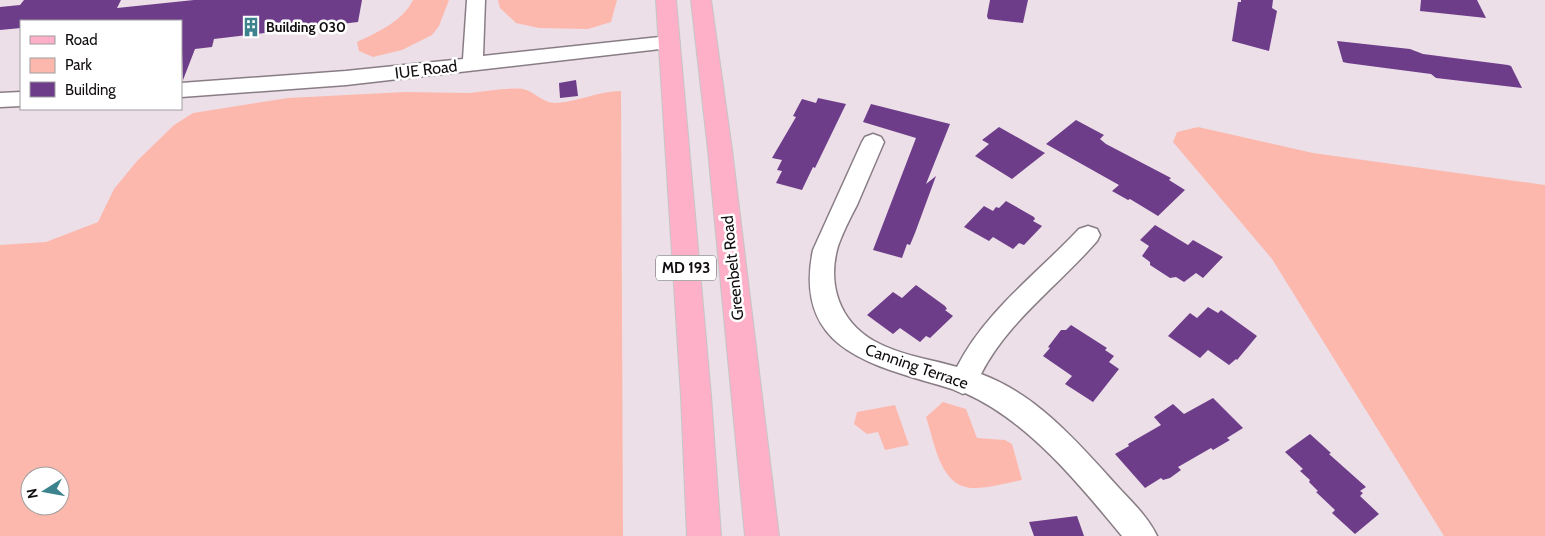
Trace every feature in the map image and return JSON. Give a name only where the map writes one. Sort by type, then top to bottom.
[{"type":"main road","name":"MD 193","points":[[666,0],[696,396],[704,536]]},
{"type":"main road","name":"Greenbelt Road","points":[[701,0],[720,150],[762,536]]},
{"type":"street","points":[[473,64],[476,0]]},
{"type":"street","name":"IUE Road","points":[[182,90],[346,78],[669,42]]},
{"type":"street","points":[[0,100],[20,99]]},
{"type":"street","name":"Canning Terrace","points":[[873,142],[825,248],[821,268],[822,290],[827,310],[839,329],[859,346],[880,356],[987,389],[1009,402],[1044,430],[1142,536]]},
{"type":"street","points":[[963,382],[978,355],[996,330],[1069,258],[1088,235]]},
{"type":"green space","points":[[413,0],[449,0],[439,26],[432,35],[402,50],[373,57],[359,51],[357,42],[396,20]]},
{"type":"green space","points":[[498,0],[617,0],[611,22],[588,29],[539,28],[516,23],[500,8]]},
{"type":"green space","points":[[521,89],[527,90],[546,101],[555,103],[621,91],[623,536],[0,536],[0,245],[46,242],[98,222],[114,189],[137,161],[174,125],[193,113],[288,98],[405,92],[469,93]]},
{"type":"green space","points":[[1198,127],[1313,153],[1545,185],[1545,536],[1444,536],[1272,259],[1173,142],[1177,132]]},
{"type":"green space","points":[[943,402],[966,409],[977,438],[1005,440],[1012,444],[1022,480],[975,488],[963,486],[954,481],[946,473],[941,463],[926,417]]},
{"type":"green space","points":[[895,405],[909,445],[885,450],[878,432],[867,434],[854,424],[857,412]]},
{"type":"building","name":"Building 030","points":[[24,0],[121,0],[117,8],[194,0],[362,0],[358,22],[214,39],[212,47],[195,49],[183,80],[182,20],[20,20],[20,28],[0,30],[0,7],[20,5]]},
{"type":"building","points":[[990,0],[1028,0],[1023,23],[988,19]]},
{"type":"building","points":[[1241,0],[1273,0],[1272,8],[1277,11],[1269,51],[1232,41],[1238,2],[1241,2]]},
{"type":"building","points":[[1421,0],[1477,0],[1486,18],[1420,11]]},
{"type":"building","points":[[1337,41],[1410,49],[1423,54],[1508,65],[1511,66],[1522,88],[1436,78],[1431,74],[1343,62]]},
{"type":"building","points":[[576,80],[578,96],[560,98],[559,83]]},
{"type":"building","points":[[818,98],[846,104],[815,168],[813,167],[802,190],[776,183],[782,171],[777,170],[782,160],[772,158],[796,117],[793,116],[802,99],[816,103]]},
{"type":"building","points":[[871,104],[950,124],[926,184],[936,176],[915,233],[910,245],[907,244],[902,258],[873,250],[916,138],[863,122]]},
{"type":"building","points":[[1076,120],[1104,135],[1100,139],[1106,144],[1171,178],[1169,180],[1185,190],[1158,216],[1130,199],[1128,200],[1112,191],[1119,185],[1046,144]]},
{"type":"building","points":[[999,127],[1045,153],[1012,179],[975,156],[989,144],[982,140]]},
{"type":"building","points":[[1006,201],[1034,217],[1033,221],[1042,226],[1024,245],[1019,243],[1013,249],[993,237],[989,241],[964,227],[984,206],[993,211]]},
{"type":"building","points":[[1155,225],[1188,245],[1193,240],[1223,257],[1203,278],[1196,273],[1184,282],[1176,277],[1170,278],[1150,265],[1150,262],[1142,256],[1149,246],[1140,240]]},
{"type":"building","points":[[916,285],[945,306],[947,309],[945,310],[953,316],[930,338],[926,336],[920,342],[900,328],[893,334],[867,315],[893,292],[902,298]]},
{"type":"building","points":[[1208,307],[1218,313],[1221,310],[1257,336],[1237,360],[1229,365],[1208,350],[1200,358],[1168,336],[1190,313],[1197,318]]},
{"type":"building","points":[[1071,325],[1107,348],[1105,350],[1114,356],[1109,362],[1119,369],[1093,402],[1065,384],[1072,376],[1043,356],[1061,330],[1066,330]]},
{"type":"building","points":[[1213,398],[1243,428],[1227,438],[1230,440],[1213,450],[1211,448],[1178,467],[1181,470],[1170,478],[1163,480],[1161,478],[1145,488],[1115,454],[1129,446],[1128,444],[1161,425],[1154,417],[1173,404],[1184,414]]},
{"type":"building","points":[[1310,434],[1366,487],[1360,491],[1363,493],[1360,496],[1379,514],[1355,534],[1332,513],[1335,510],[1316,492],[1318,491],[1309,482],[1310,480],[1300,471],[1303,469],[1285,452]]},
{"type":"building","points":[[1077,516],[1084,536],[1034,536],[1029,522]]},
{"type":"place","name":"Building 030","points":[[251,27]]}]
